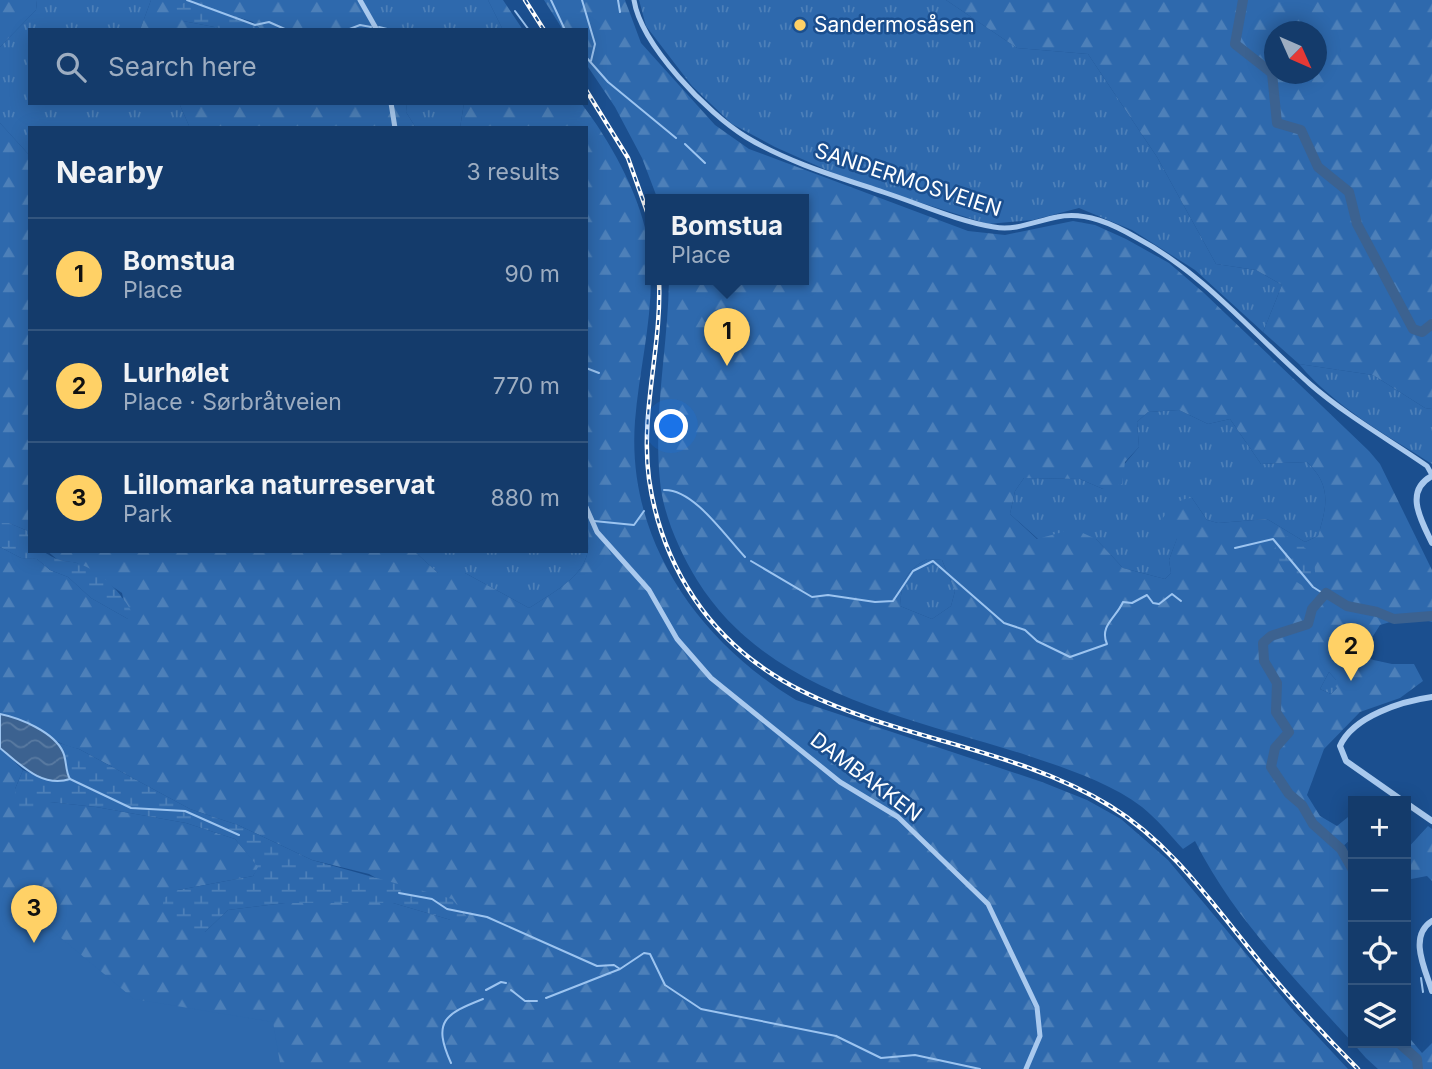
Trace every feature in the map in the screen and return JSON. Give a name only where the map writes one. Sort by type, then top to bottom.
[{"type":"street","points":[[360,0],[376,28]]},
{"type":"street","name":"SANDERMOSVEIEN","points":[[634,0],[647,34],[686,83],[720,118],[747,138],[871,188],[995,228],[1080,215],[1102,221],[1139,239],[1196,276],[1310,384],[1346,413],[1427,466],[1432,476]]},
{"type":"street","points":[[391,105],[395,126]]},
{"type":"street","points":[[1432,476],[1420,486],[1416,498],[1432,543]]},
{"type":"street","name":"DAMBAKKEN","points":[[588,512],[597,532],[649,590],[677,639],[711,678],[840,782],[898,817],[988,904],[1037,1006],[1041,1031],[1026,1069]]},
{"type":"street","points":[[1396,796],[1346,761],[1340,746],[1345,738],[1388,706],[1432,697]]},
{"type":"street","points":[[1411,807],[1432,821]]},
{"type":"street","points":[[1432,922],[1422,929],[1418,938],[1432,991]]},
{"type":"green space","points":[[0,0],[37,0],[36,10],[0,47]]},
{"type":"green space","points":[[37,0],[151,0],[141,28],[28,28],[28,105],[180,105],[189,126],[28,126],[28,154],[0,123],[0,47],[36,10]]},
{"type":"green space","points":[[151,0],[361,0],[379,28],[259,28],[253,22],[193,3],[183,21],[220,28],[141,28]]},
{"type":"green space","points":[[362,0],[488,0],[502,28],[379,28]]},
{"type":"green space","points":[[488,0],[503,0],[522,28],[502,28]]},
{"type":"green space","points":[[544,0],[625,0],[641,43],[715,125],[749,149],[968,231],[1005,235],[1073,221],[1095,225],[1126,239],[1169,263],[1204,293],[1380,464],[1432,570],[1432,622],[1411,616],[1380,625],[1368,644],[1369,659],[1392,664],[1414,664],[1423,681],[1400,698],[1360,712],[1324,749],[1307,795],[1320,816],[1337,826],[1348,817],[1348,842],[1338,851],[1348,861],[1348,1038],[1251,928],[1212,872],[1195,841],[1183,849],[1142,807],[1086,776],[844,696],[801,675],[761,650],[726,618],[684,558],[673,533],[662,494],[658,431],[669,285],[809,285],[809,194],[656,194],[642,158],[615,107],[588,67],[588,28],[562,28]],"holes":[[[1179,410],[1208,424],[1230,419],[1261,464],[1307,462],[1315,471],[1321,479],[1325,497],[1324,515],[1318,536],[1305,542],[1267,519],[1218,523],[1207,520],[1192,498],[1187,498],[1175,505],[1162,519],[1177,538],[1169,560],[1171,573],[1165,579],[1123,568],[1096,539],[1074,529],[1037,539],[1010,514],[1015,491],[1024,478],[1080,479],[1103,489],[1122,484],[1125,462],[1139,447],[1137,422],[1148,412]],[[927,559],[942,560],[955,591],[951,606],[932,619],[900,606],[902,590],[909,573]],[[1329,672],[1336,680],[1333,684],[1337,688],[1331,694],[1320,689]]]},
{"type":"green space","points":[[639,0],[946,0],[1017,48],[1088,54],[1157,157],[1216,264],[1256,270],[1282,285],[1263,332],[1195,270],[1132,230],[1079,208],[1033,220],[988,224],[849,180],[775,147],[732,124],[692,86],[646,26]]},
{"type":"green space","points":[[946,0],[1432,0],[1432,409],[1425,408],[1373,375],[1299,364],[1263,332],[1282,285],[1256,270],[1216,264],[1157,157],[1088,54],[1017,48]]},
{"type":"green space","points":[[184,3],[201,5],[248,21],[259,28],[220,28],[183,21],[176,8]]},
{"type":"green space","points":[[180,105],[407,105],[406,112],[415,126],[189,126]]},
{"type":"green space","points":[[407,105],[464,105],[460,126],[415,126],[406,112]]},
{"type":"green space","points":[[464,105],[582,105],[612,149],[637,201],[642,218],[645,229],[645,285],[651,285],[635,421],[635,464],[643,506],[656,546],[675,583],[700,617],[728,648],[761,676],[796,700],[1042,782],[1087,800],[1121,819],[1168,860],[1293,1010],[1348,1069],[0,1069],[0,748],[23,770],[15,789],[50,802],[186,823],[235,839],[259,867],[253,876],[178,890],[205,932],[228,910],[285,903],[393,903],[451,920],[369,874],[312,860],[238,825],[190,809],[79,749],[59,742],[21,721],[0,714],[0,547],[21,558],[37,559],[50,570],[68,577],[91,598],[128,619],[122,593],[77,563],[58,560],[49,553],[416,553],[438,573],[465,573],[529,608],[566,584],[583,564],[588,553],[589,538],[588,126],[460,126]]},
{"type":"green space","points":[[0,123],[28,154],[28,531],[9,523],[0,523]]},
{"type":"green space","points":[[1299,364],[1373,375],[1425,408],[1432,409],[1432,464],[1345,407],[1328,394]]},
{"type":"green space","points":[[1179,410],[1208,424],[1230,419],[1261,464],[1307,462],[1321,479],[1324,488],[1324,515],[1318,536],[1305,542],[1267,519],[1218,523],[1207,520],[1192,498],[1169,560],[1171,573],[1165,579],[1123,568],[1096,539],[1038,539],[1010,514],[1015,491],[1024,478],[1080,479],[1103,489],[1139,447],[1137,422],[1148,412]]},
{"type":"green space","points":[[0,523],[9,523],[28,531],[28,553],[44,553],[94,571],[116,590],[133,614],[128,619],[91,598],[68,577],[50,570],[37,559],[21,558],[0,547]]},
{"type":"green space","points":[[1287,536],[1304,547],[1314,562],[1315,576],[1303,586],[1286,575],[1272,551]]},
{"type":"green space","points":[[416,553],[588,553],[583,564],[566,584],[529,608],[465,573],[438,573]]},
{"type":"green space","points":[[927,559],[942,560],[955,591],[951,606],[932,619],[900,606],[906,578]]},
{"type":"green space","points":[[1329,672],[1336,680],[1337,688],[1331,694],[1320,689]]},
{"type":"green space","points":[[56,742],[79,749],[190,809],[238,825],[312,860],[452,899],[468,918],[451,920],[393,903],[285,903],[228,910],[205,932],[193,929],[162,909],[164,898],[178,890],[253,876],[258,867],[235,839],[186,823],[50,802],[29,817],[18,808],[15,789],[23,770],[52,780],[69,779],[63,751]]},
{"type":"green space","points":[[1428,826],[1432,829],[1432,881],[1427,876],[1411,879],[1411,845]]},
{"type":"green space","points":[[0,887],[134,999],[273,1022],[281,1069],[0,1069]]},
{"type":"green space","points":[[1411,1040],[1422,1053],[1432,1043],[1432,1069],[1378,1069],[1357,1048],[1411,1048]]},
{"type":"water","points":[[0,714],[26,723],[52,738],[63,752],[70,779],[59,781],[40,777],[0,748]]},
{"type":"waterway","points":[[187,0],[255,25],[269,22],[282,28]]},
{"type":"waterway","points":[[551,0],[564,28]]},
{"type":"waterway","points":[[582,0],[595,44],[591,61]]},
{"type":"waterway","points":[[618,0],[620,12]]},
{"type":"waterway","points":[[1243,0],[1235,44],[1272,73],[1277,123],[1301,130],[1318,167],[1349,192],[1357,224],[1413,329],[1422,332],[1432,324]]},
{"type":"waterway","points":[[515,11],[528,28]]},
{"type":"waterway","points":[[352,28],[360,25],[371,27]]},
{"type":"waterway","points":[[379,27],[383,28]]},
{"type":"waterway","points":[[588,59],[608,82],[676,138]]},
{"type":"waterway","points":[[685,144],[705,163]]},
{"type":"waterway","points":[[588,369],[599,373]]},
{"type":"waterway","points":[[664,490],[675,492],[698,505],[745,557]]},
{"type":"waterway","points":[[594,521],[634,525],[644,511]]},
{"type":"waterway","points":[[1235,548],[1273,539],[1313,587],[1324,594]]},
{"type":"waterway","points":[[751,561],[812,597],[828,595],[875,602],[893,601],[913,571],[933,561],[1004,623],[1025,630],[1037,641],[1070,657],[1107,644],[1105,632],[1123,602],[1132,603],[1147,595],[1153,603],[1159,604],[1172,594],[1181,601]]},
{"type":"waterway","points":[[1348,861],[1341,849],[1313,824],[1302,805],[1289,794],[1271,767],[1275,748],[1289,732],[1276,712],[1277,683],[1264,661],[1263,643],[1271,636],[1308,624],[1312,609],[1326,593],[1347,606],[1377,612],[1394,619],[1432,616]]},
{"type":"waterway","points":[[70,779],[131,808],[185,811],[239,835]]},
{"type":"waterway","points":[[399,893],[432,899],[447,909],[487,917],[597,966],[614,965],[620,969]]},
{"type":"waterway","points":[[546,998],[620,969],[644,953],[650,954],[665,985],[701,1009],[836,1036],[881,1058],[915,1055],[980,1069]]},
{"type":"waterway","points":[[1421,978],[1423,992]]},
{"type":"waterway","points":[[486,990],[501,982],[506,983]]},
{"type":"waterway","points":[[511,990],[525,1001],[537,1001]]},
{"type":"waterway","points":[[451,1063],[443,1037],[446,1021],[459,1009],[483,999]]},
{"type":"waterway","points":[[1405,1048],[1417,1059],[1418,1069]]},
{"type":"railway","points":[[525,0],[543,28]]},
{"type":"railway","points":[[588,93],[628,158],[645,206]]},
{"type":"railway","points":[[659,285],[647,429],[652,495],[665,541],[685,584],[734,645],[780,679],[832,705],[1058,779],[1131,820],[1170,854],[1277,982],[1358,1069]]},
{"type":"place","name":"Sandermosåsen","points":[[800,25]]},
{"type":"place","name":"Bomstua","points":[[727,366]]},
{"type":"place","name":"Lurhølet","points":[[1351,681]]},
{"type":"place","name":"Lillomarka naturreservat","points":[[34,943]]}]
